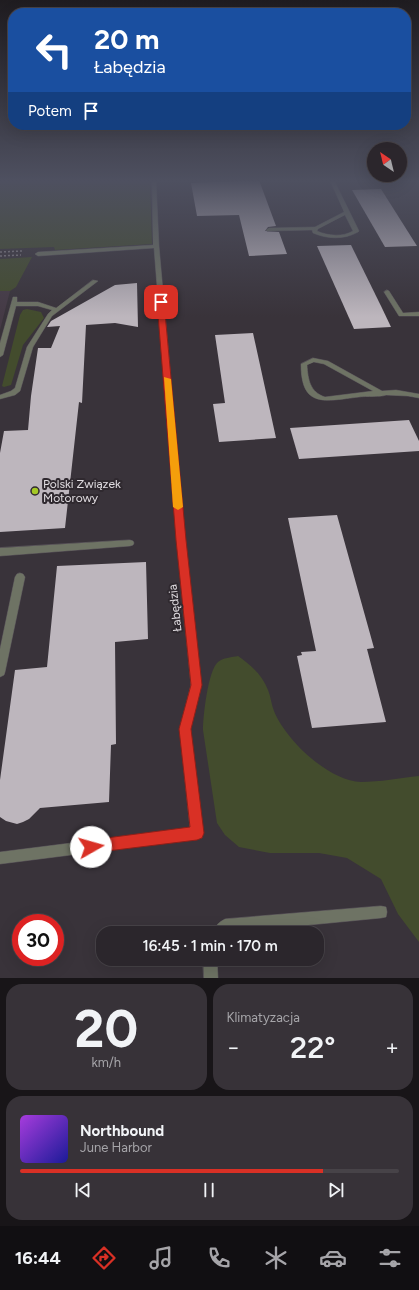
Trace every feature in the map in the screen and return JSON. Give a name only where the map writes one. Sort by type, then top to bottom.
[{"type":"street","name":"Łabędzia","points":[[0,858],[197,833],[185,729],[196,685],[181,540],[155,226]]},
{"type":"street","points":[[269,230],[316,228],[321,226]]},
{"type":"street","points":[[316,228],[314,230],[315,232],[324,235],[352,234],[356,231],[353,226]]},
{"type":"street","points":[[38,254],[156,246]]},
{"type":"street","points":[[0,397],[13,393],[18,389],[30,347],[50,315],[95,281]]},
{"type":"street","points":[[387,292],[401,315],[419,314]]},
{"type":"street","points":[[0,355],[14,301],[38,304],[57,310]]},
{"type":"street","points":[[383,394],[326,362],[313,360],[304,364],[304,376],[310,391],[317,397],[325,399],[383,394],[411,394],[419,396]]},
{"type":"street","points":[[0,552],[130,543]]},
{"type":"street","points":[[0,672],[20,577]]},
{"type":"street","points":[[225,926],[381,912]]},
{"type":"street","points":[[210,966],[211,978]]},
{"type":"shaded area","points":[[0,291],[10,291],[0,330]]},
{"type":"green space","points":[[0,226],[151,226],[152,244],[55,250],[54,247],[0,249]]},
{"type":"green space","points":[[32,257],[16,287],[10,291],[0,291],[0,259]]},
{"type":"green space","points":[[27,309],[41,312],[44,318],[23,345],[11,385],[4,387],[2,386],[20,315],[23,310]]},
{"type":"green space","points":[[238,656],[252,667],[263,680],[269,693],[274,711],[288,734],[309,757],[322,766],[348,780],[361,782],[383,781],[419,776],[419,942],[398,914],[381,879],[347,858],[319,853],[270,853],[239,847],[225,835],[217,823],[203,730],[205,705],[211,674],[214,667],[222,660]]},
{"type":"building","points":[[242,226],[276,226],[268,227],[265,231],[279,232],[287,254],[249,256]]},
{"type":"building","points":[[373,226],[404,226],[417,246],[385,247]]},
{"type":"building","points":[[351,245],[391,327],[354,329],[317,246]]},
{"type":"building","points":[[137,283],[138,327],[115,323],[86,325],[82,403],[79,402],[65,528],[0,532],[0,453],[4,431],[28,430],[38,348],[51,348],[60,326],[47,327],[51,321],[115,285]]},
{"type":"building","points":[[253,333],[276,438],[219,442],[213,404],[225,403],[215,335]]},
{"type":"building","points":[[409,420],[419,441],[419,451],[299,459],[290,428]]},
{"type":"building","points":[[337,515],[374,648],[367,649],[386,722],[312,728],[297,656],[302,655],[301,652],[316,651],[288,518]]},
{"type":"building","points":[[146,562],[148,639],[115,642],[116,744],[111,745],[109,802],[40,808],[29,819],[23,822],[17,824],[6,821],[0,817],[0,780],[15,670],[47,667],[57,566]]},
{"type":"slow traffic","points":[[167,379],[178,507]]},
{"type":"place","name":"Polski Związek Motorowy","points":[[35,491]]},
{"type":"route","points":[[91,847],[197,833],[185,729],[196,685],[181,540],[161,302]]}]
